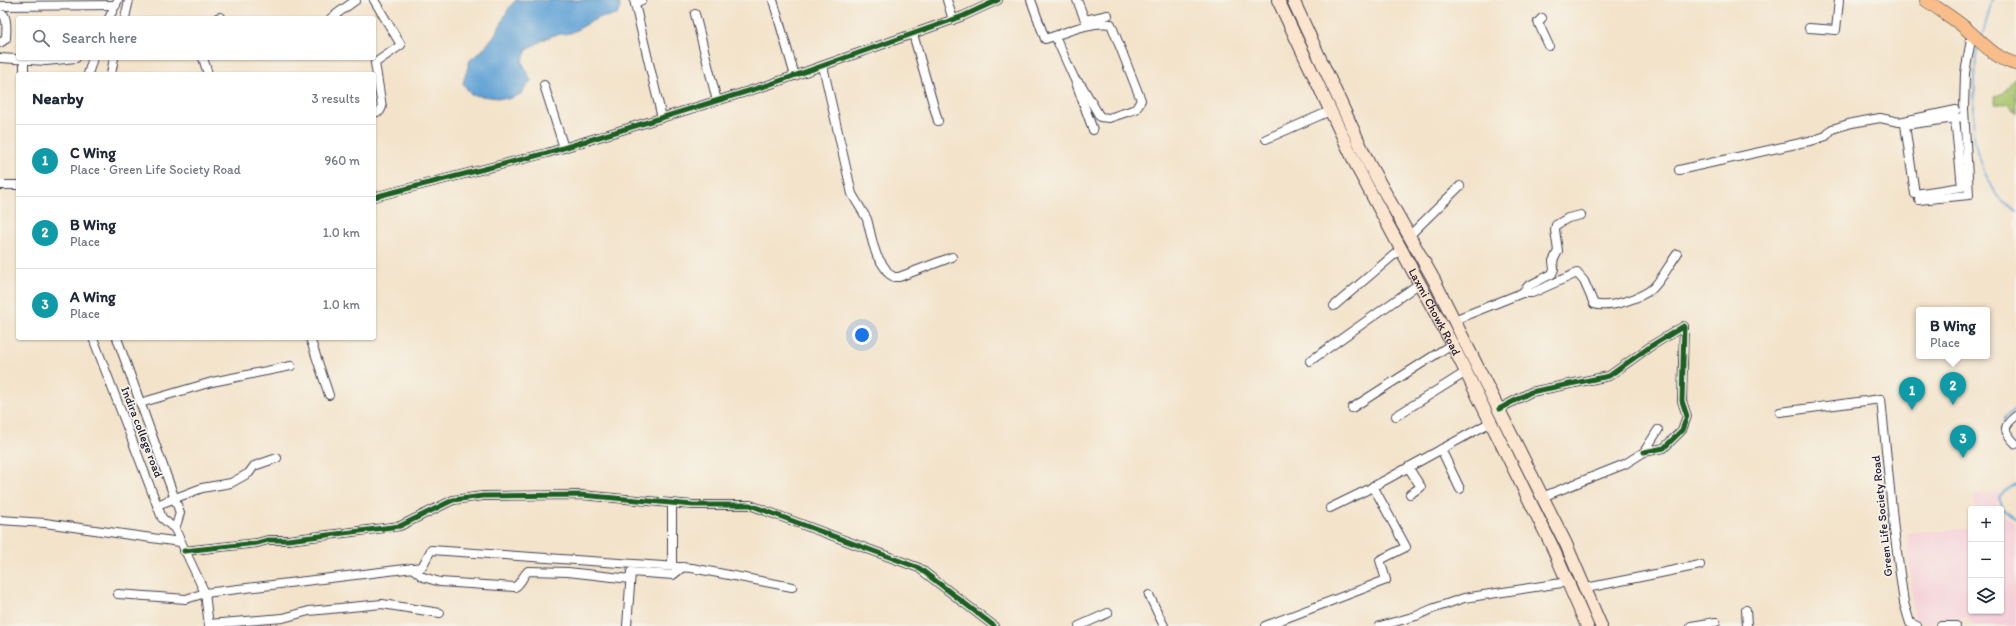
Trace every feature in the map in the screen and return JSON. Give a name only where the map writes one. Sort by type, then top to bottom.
[{"type":"main road","name":"Laxmi Chowk Road","points":[[1278,0],[1359,171],[1420,283],[1491,422],[1567,579],[1587,626]]},
{"type":"main road","name":"Laxmi Chowk Road","points":[[1293,0],[1370,164],[1418,251],[1501,413],[1579,573],[1601,626]]},
{"type":"main road","points":[[1926,0],[1971,33],[1991,52],[2003,60],[2016,64]]},
{"type":"main road","points":[[1404,253],[1418,251]]},
{"type":"main road","points":[[1491,422],[1501,413]]},
{"type":"main road","points":[[1567,579],[1579,573]]},
{"type":"street","points":[[125,16],[129,0]]},
{"type":"street","points":[[334,16],[356,0]]},
{"type":"street","points":[[374,0],[402,45],[375,63],[382,107],[380,111],[376,112]]},
{"type":"street","points":[[773,0],[795,76]]},
{"type":"street","points":[[947,0],[953,20]]},
{"type":"street","points":[[376,196],[564,148],[716,101],[795,76],[953,20],[989,6],[998,0]]},
{"type":"street","points":[[1031,0],[1045,39],[1102,23],[1111,24],[1141,100],[1136,109],[1110,118],[1100,117],[1082,86],[1074,78]]},
{"type":"street","points":[[1077,0],[1085,20],[1108,15]]},
{"type":"street","points":[[1809,28],[1836,30],[1839,0]]},
{"type":"street","points":[[637,1],[662,118]]},
{"type":"street","points":[[0,43],[6,39],[2,15],[3,6],[117,3],[110,16]]},
{"type":"street","points":[[695,14],[716,101]]},
{"type":"street","points":[[1542,18],[1538,22],[1549,46]]},
{"type":"street","points":[[1918,200],[1969,195],[1964,117],[1965,73],[1971,33]]},
{"type":"street","points":[[913,34],[938,121]]},
{"type":"street","points":[[1055,36],[1074,78],[1093,130]]},
{"type":"street","points":[[0,58],[16,60]]},
{"type":"street","points":[[18,60],[43,60]]},
{"type":"street","points":[[89,72],[92,60]]},
{"type":"street","points":[[111,72],[114,60]]},
{"type":"street","points":[[204,60],[207,72]]},
{"type":"street","points":[[24,72],[27,61]]},
{"type":"street","points":[[27,61],[29,72]]},
{"type":"street","points":[[823,66],[852,194],[867,219],[877,256],[889,274],[894,277],[899,277],[952,257]]},
{"type":"street","points":[[544,85],[564,148]]},
{"type":"street","points":[[1266,139],[1330,111]]},
{"type":"street","points":[[1679,170],[1814,140],[1826,136],[1832,129],[1852,123],[1880,118],[1899,122],[1955,114],[1964,117]]},
{"type":"street","points":[[1955,114],[1962,187],[1915,194],[1905,125],[1955,114]]},
{"type":"street","points":[[0,185],[16,185]]},
{"type":"street","points":[[1409,236],[1460,186]]},
{"type":"street","points":[[1522,293],[1528,286],[1552,274],[1553,261],[1558,251],[1555,230],[1556,224],[1581,215]]},
{"type":"street","points":[[1334,306],[1404,253]]},
{"type":"street","points":[[1454,320],[1522,293],[1532,292],[1577,273],[1584,281],[1594,304],[1599,306],[1624,302],[1640,296],[1653,288],[1677,254]]},
{"type":"street","points":[[1310,360],[1420,283]]},
{"type":"street","points":[[1501,413],[1531,392],[1609,376],[1650,346],[1684,326],[1682,401],[1687,416],[1682,430],[1664,448],[1644,452],[1625,464],[1542,497]]},
{"type":"street","name":"Indira college road","points":[[95,340],[162,518],[175,529],[205,593],[209,625]]},
{"type":"street","name":"Indira college road","points":[[118,340],[180,513],[175,529]]},
{"type":"street","points":[[311,340],[329,395]]},
{"type":"street","points":[[1352,408],[1452,344]]},
{"type":"street","points":[[140,403],[212,382],[291,366]]},
{"type":"street","points":[[1396,416],[1466,372]]},
{"type":"street","name":"Green Life Society Road","points":[[1780,412],[1882,399],[1894,530],[1904,603],[1910,623],[1917,626]]},
{"type":"street","points":[[2016,416],[2008,423],[2006,432],[2016,444]]},
{"type":"street","points":[[1330,508],[1491,422]]},
{"type":"street","points":[[1644,452],[1658,430]]},
{"type":"street","points":[[1441,449],[1460,489]]},
{"type":"street","points":[[157,505],[202,488],[231,483],[249,473],[254,466],[277,458]]},
{"type":"street","points":[[1408,467],[1421,487],[1410,494]]},
{"type":"street","points":[[1265,626],[1386,580],[1380,560],[1406,547],[1373,486]]},
{"type":"street","points":[[184,551],[257,543],[268,540],[288,540],[400,526],[453,500],[483,496],[581,495],[672,503],[750,505],[919,568],[994,626]]},
{"type":"street","points":[[672,503],[672,566]]},
{"type":"street","points":[[0,520],[44,523],[180,542]]},
{"type":"street","points":[[118,594],[186,599],[205,593],[422,567],[431,550],[683,567],[792,587]]},
{"type":"street","points":[[1586,588],[1700,565]]},
{"type":"street","points":[[627,626],[631,572],[673,575],[683,567]]},
{"type":"street","points":[[412,568],[423,577],[440,582],[515,587],[520,584],[523,575],[528,571],[568,572],[630,579]]},
{"type":"street","points":[[1380,626],[1411,618],[1432,609],[1474,596],[1528,589],[1567,579]]},
{"type":"street","points":[[1149,594],[1164,626]]},
{"type":"street","points":[[209,625],[283,618],[310,611],[321,611],[349,606],[382,604],[440,613]]},
{"type":"street","points":[[1746,610],[1747,626]]},
{"type":"street","points":[[1079,626],[1108,613]]},
{"type":"street","points":[[1691,626],[1716,622]]},
{"type":"street","points":[[1941,626],[1956,626]]},
{"type":"shaded area","points":[[1995,492],[2000,493],[1996,502],[1997,506],[1976,506],[1974,495]]},
{"type":"shaded area","points":[[2004,515],[2016,525],[2016,626],[1976,626],[1967,617],[1927,623],[1916,621],[1913,612],[1908,533],[1968,528],[1968,614],[2004,614]]},
{"type":"green space","points":[[2014,78],[2016,79],[2016,113],[2008,104],[1995,104],[1995,96],[2004,93]]},
{"type":"water","points":[[516,0],[619,0],[620,8],[617,15],[598,18],[571,33],[554,35],[527,50],[522,61],[531,81],[521,94],[508,99],[471,95],[463,83],[470,60],[483,49],[491,39],[509,8]]},
{"type":"waterway","points":[[1982,37],[1992,0]]},
{"type":"waterway","points":[[1979,47],[1976,56],[1973,131],[1977,152],[1986,175],[1997,196],[2016,211]]},
{"type":"waterway","points":[[2003,425],[2004,418],[2016,408]]},
{"type":"waterway","points":[[2008,440],[2009,444],[2016,449]]},
{"type":"waterway","points":[[2016,484],[2006,490],[1999,498],[2003,509],[2016,520]]},
{"type":"cycle path","points":[[376,196],[547,153],[768,85],[963,16],[998,0]]},
{"type":"cycle path","points":[[1499,409],[1531,392],[1609,376],[1651,346],[1684,326],[1682,401],[1687,416],[1682,430],[1664,448],[1644,452]]},
{"type":"cycle path","points":[[184,551],[257,543],[268,540],[288,540],[400,526],[453,500],[483,496],[581,495],[693,505],[750,505],[919,568],[994,626]]},
{"type":"place","name":"B Wing","points":[[1953,405]]},
{"type":"place","name":"C Wing","points":[[1912,410]]},
{"type":"place","name":"A Wing","points":[[1963,458]]}]
